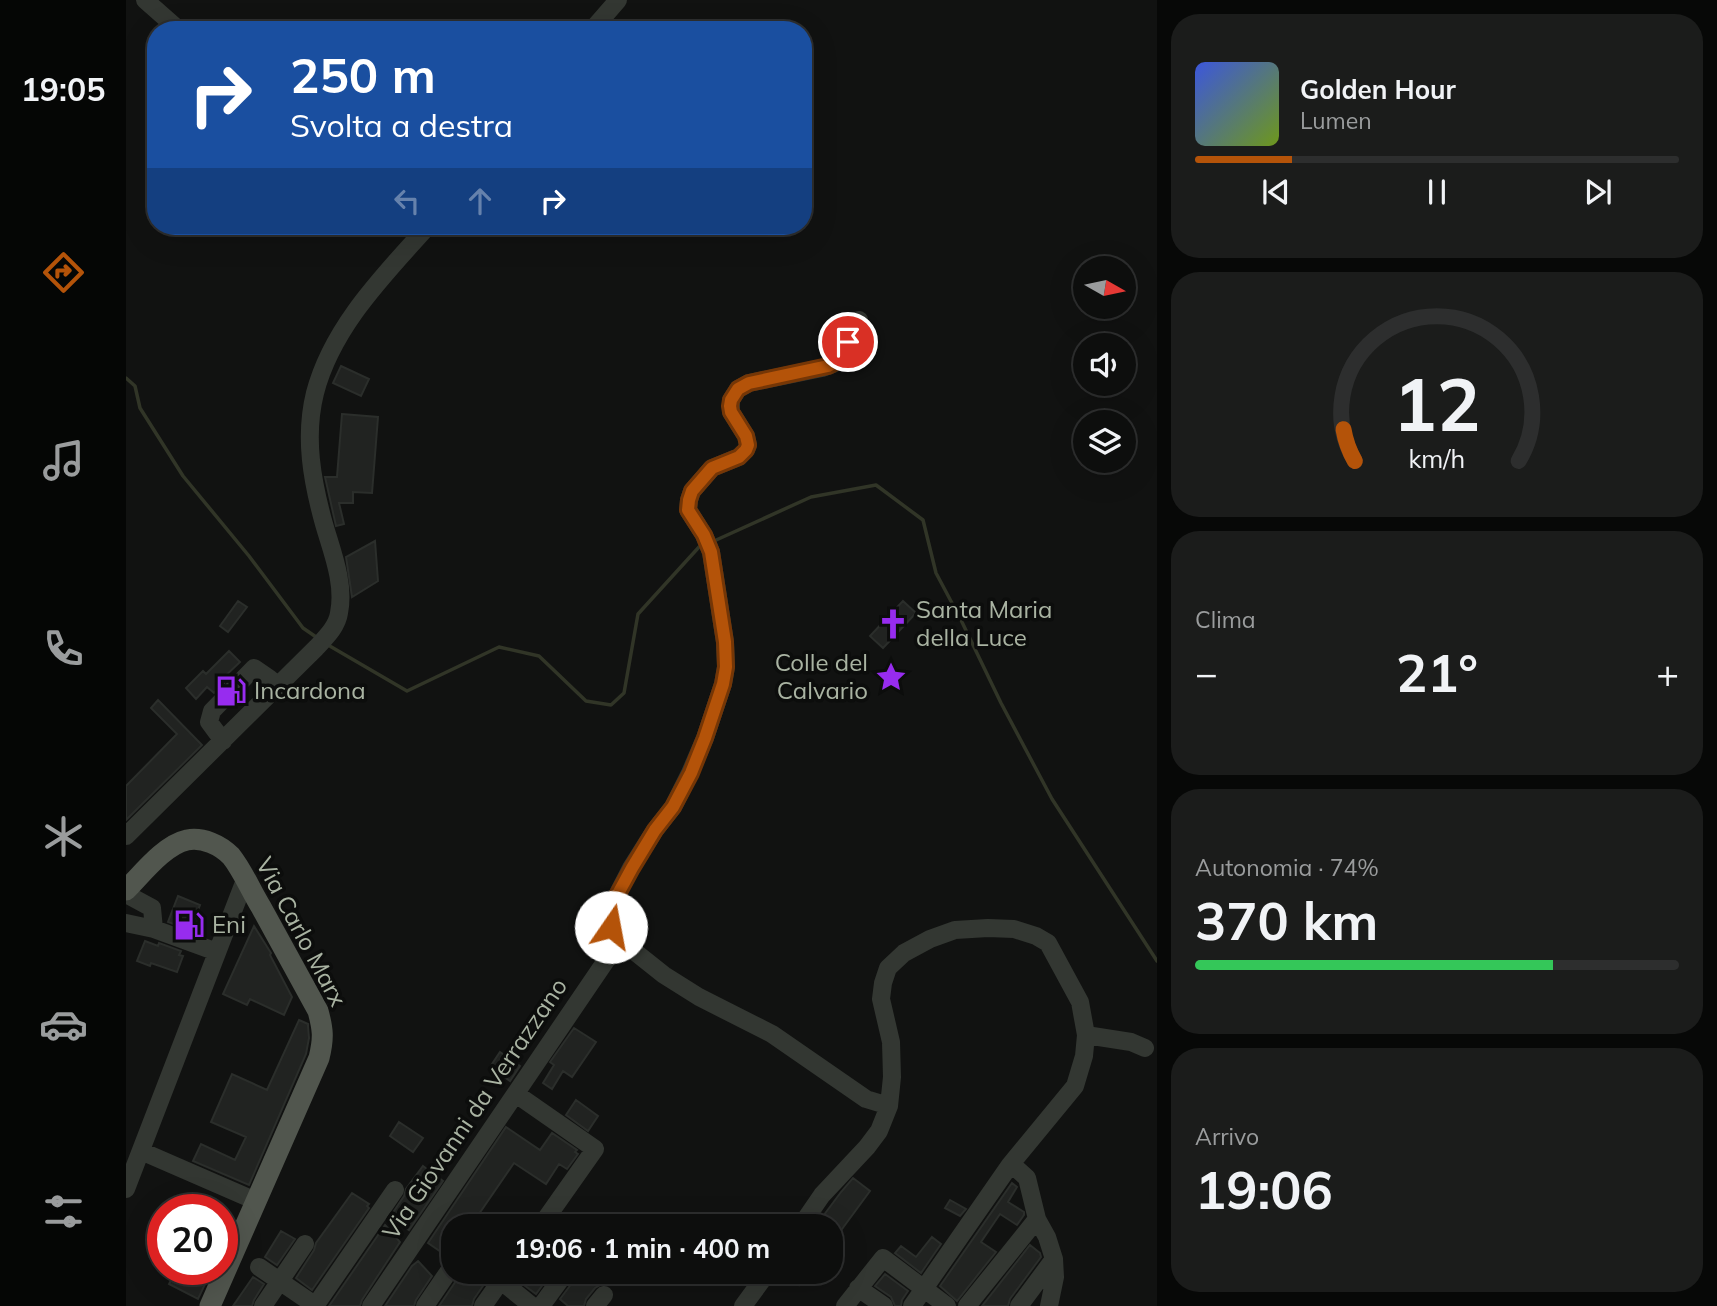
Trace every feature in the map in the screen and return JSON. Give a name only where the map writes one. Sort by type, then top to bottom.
[{"type":"main road","name":"Via Carlo Marx","points":[[126,892],[174,845],[188,840],[215,844],[229,855],[245,880],[318,1011],[323,1029],[319,1058],[210,1306]]},
{"type":"street","points":[[145,0],[169,21]]},
{"type":"street","points":[[600,21],[618,0]]},
{"type":"street","points":[[126,836],[331,632],[339,615],[341,596],[336,562],[323,522],[311,466],[309,430],[315,394],[325,363],[342,332],[378,282],[420,235]]},
{"type":"street","points":[[859,320],[843,355],[833,364],[749,383],[733,394],[731,412],[746,436],[748,445],[739,457],[712,468],[692,491],[688,510],[708,543],[725,642],[726,667],[723,684],[691,773],[613,903],[611,927],[620,940],[664,975],[699,997],[772,1034],[866,1098],[888,1106]]},
{"type":"street","points":[[223,740],[209,722],[212,710],[254,668],[276,687]]},
{"type":"street","points":[[126,1189],[245,880]]},
{"type":"street","points":[[126,892],[152,908],[154,929]]},
{"type":"street","points":[[126,923],[154,929],[217,952]]},
{"type":"street","points":[[809,1214],[822,1195],[879,1131],[888,1106],[892,1077],[891,1042],[881,999],[888,968],[904,953],[955,930],[1014,929],[1048,943],[1080,1002],[1086,1035],[1084,1056],[1075,1086],[1010,1165],[912,1306]]},
{"type":"street","name":"Via Giovanni da Verrazzano","points":[[371,1306],[620,940]]},
{"type":"street","points":[[1086,1035],[1131,1042],[1145,1048]]},
{"type":"street","points":[[516,1094],[595,1149],[549,1214]]},
{"type":"street","points":[[141,1151],[256,1201]]},
{"type":"street","points":[[1010,1165],[1027,1178],[1037,1219],[1054,1259],[1055,1277],[1049,1306]]},
{"type":"street","points":[[259,1266],[316,1306],[395,1190]]},
{"type":"street","points":[[967,1306],[1037,1219]]},
{"type":"street","points":[[263,1306],[305,1244]]},
{"type":"street","points":[[845,1306],[883,1258],[947,1306]]},
{"type":"street","points":[[1019,1306],[1054,1259]]},
{"type":"street","points":[[425,1306],[441,1283]]},
{"type":"street","points":[[483,1306],[494,1284]]},
{"type":"street","points":[[509,1284],[532,1306]]},
{"type":"street","points":[[541,1306],[557,1284]]},
{"type":"street","points":[[743,1306],[759,1284]]},
{"type":"street","points":[[858,1288],[884,1306]]},
{"type":"building","points":[[341,366],[369,379],[361,396],[333,383]]},
{"type":"building","points":[[342,414],[378,417],[372,493],[353,492],[353,503],[339,503],[344,524],[336,526],[325,477],[337,477]]},
{"type":"building","points":[[375,541],[378,581],[352,597],[346,557]]},
{"type":"building","points":[[238,601],[247,607],[228,632],[220,626]]},
{"type":"building","name":"Santa Maria della Luce","points":[[903,601],[916,613],[883,648],[870,636]]},
{"type":"building","points":[[229,651],[240,662],[221,680],[224,683],[214,693],[207,687],[196,699],[186,688],[203,671],[206,674]]},
{"type":"building","points":[[158,700],[202,745],[126,820],[126,786],[177,734],[151,708]]},
{"type":"building","points":[[178,896],[200,905],[190,930],[168,922]]},
{"type":"building","points":[[254,926],[271,953],[292,997],[284,1015],[250,999],[247,1005],[223,994]]},
{"type":"building","points":[[145,941],[181,951],[179,955],[183,956],[177,972],[137,961]]},
{"type":"building","points":[[299,1020],[308,1024],[306,1054],[249,1185],[193,1161],[201,1144],[235,1160],[246,1137],[211,1122],[232,1074],[267,1090]]},
{"type":"building","points":[[574,1028],[596,1042],[572,1077],[563,1071],[552,1089],[543,1083],[554,1065],[550,1062]]},
{"type":"building","points":[[500,1052],[520,1066],[510,1081],[490,1067]]},
{"type":"building","points":[[576,1100],[598,1116],[588,1131],[566,1115]]},
{"type":"building","points":[[399,1122],[423,1138],[413,1152],[390,1136]]},
{"type":"building","points":[[506,1127],[540,1150],[552,1133],[577,1150],[575,1152],[578,1154],[567,1169],[559,1164],[546,1184],[514,1163],[479,1214],[448,1214]]},
{"type":"building","points":[[423,1166],[443,1181],[409,1230],[390,1217]]},
{"type":"building","points":[[853,1178],[870,1191],[843,1228],[843,1214],[825,1214]]},
{"type":"building","points":[[1012,1183],[1017,1187],[1008,1202],[1024,1212],[1024,1215],[1017,1225],[1000,1214],[981,1242],[996,1252],[957,1301],[940,1286]]},
{"type":"building","points":[[352,1193],[369,1204],[369,1208],[312,1290],[296,1278],[316,1243]]},
{"type":"building","points":[[950,1200],[966,1209],[960,1216],[945,1208]]},
{"type":"building","points":[[441,1224],[441,1252],[428,1243]]},
{"type":"building","points":[[385,1225],[400,1242],[360,1306],[329,1306]]},
{"type":"building","points":[[281,1231],[295,1239],[277,1265],[265,1257]]},
{"type":"building","points":[[932,1237],[941,1244],[921,1273],[895,1253],[901,1246],[916,1257]]},
{"type":"building","points":[[1030,1245],[1041,1257],[1010,1299],[1008,1306],[982,1306]]},
{"type":"building","points":[[418,1261],[432,1276],[414,1306],[385,1306],[412,1266]]},
{"type":"building","points":[[885,1274],[908,1291],[901,1306],[895,1306],[891,1297],[875,1286]]},
{"type":"building","points":[[253,1277],[264,1284],[252,1306],[233,1306]]},
{"type":"building","points":[[454,1284],[484,1284],[472,1306],[439,1306]]},
{"type":"building","points":[[523,1284],[543,1284],[536,1294]]},
{"type":"building","points":[[571,1284],[602,1284],[586,1299],[584,1306],[568,1306],[560,1299]]},
{"type":"building","points":[[171,1285],[205,1285],[198,1299]]},
{"type":"waterway","points":[[126,378],[135,386],[140,408],[183,476],[249,556],[303,628],[319,639]]},
{"type":"waterway","points":[[714,541],[811,497],[876,485],[923,520],[936,573],[1001,703],[1052,799],[1157,961]]},
{"type":"waterway","points":[[328,645],[407,691],[499,647],[539,656],[586,701],[611,705],[624,693],[638,614],[699,547],[704,545]]},
{"type":"place","name":"Santa Maria della Luce","points":[[893,624]]},
{"type":"place","name":"Colle del Calvario","points":[[891,677]]},
{"type":"place","name":"Incardona","points":[[231,691]]},
{"type":"place","name":"Eni","points":[[189,925]]},
{"type":"route","points":[[611,927],[613,903],[691,773],[723,684],[726,667],[725,642],[711,552],[688,510],[692,491],[712,468],[739,457],[746,450],[748,440],[730,406],[733,394],[738,389],[749,383],[833,364],[843,355],[848,342]]}]
